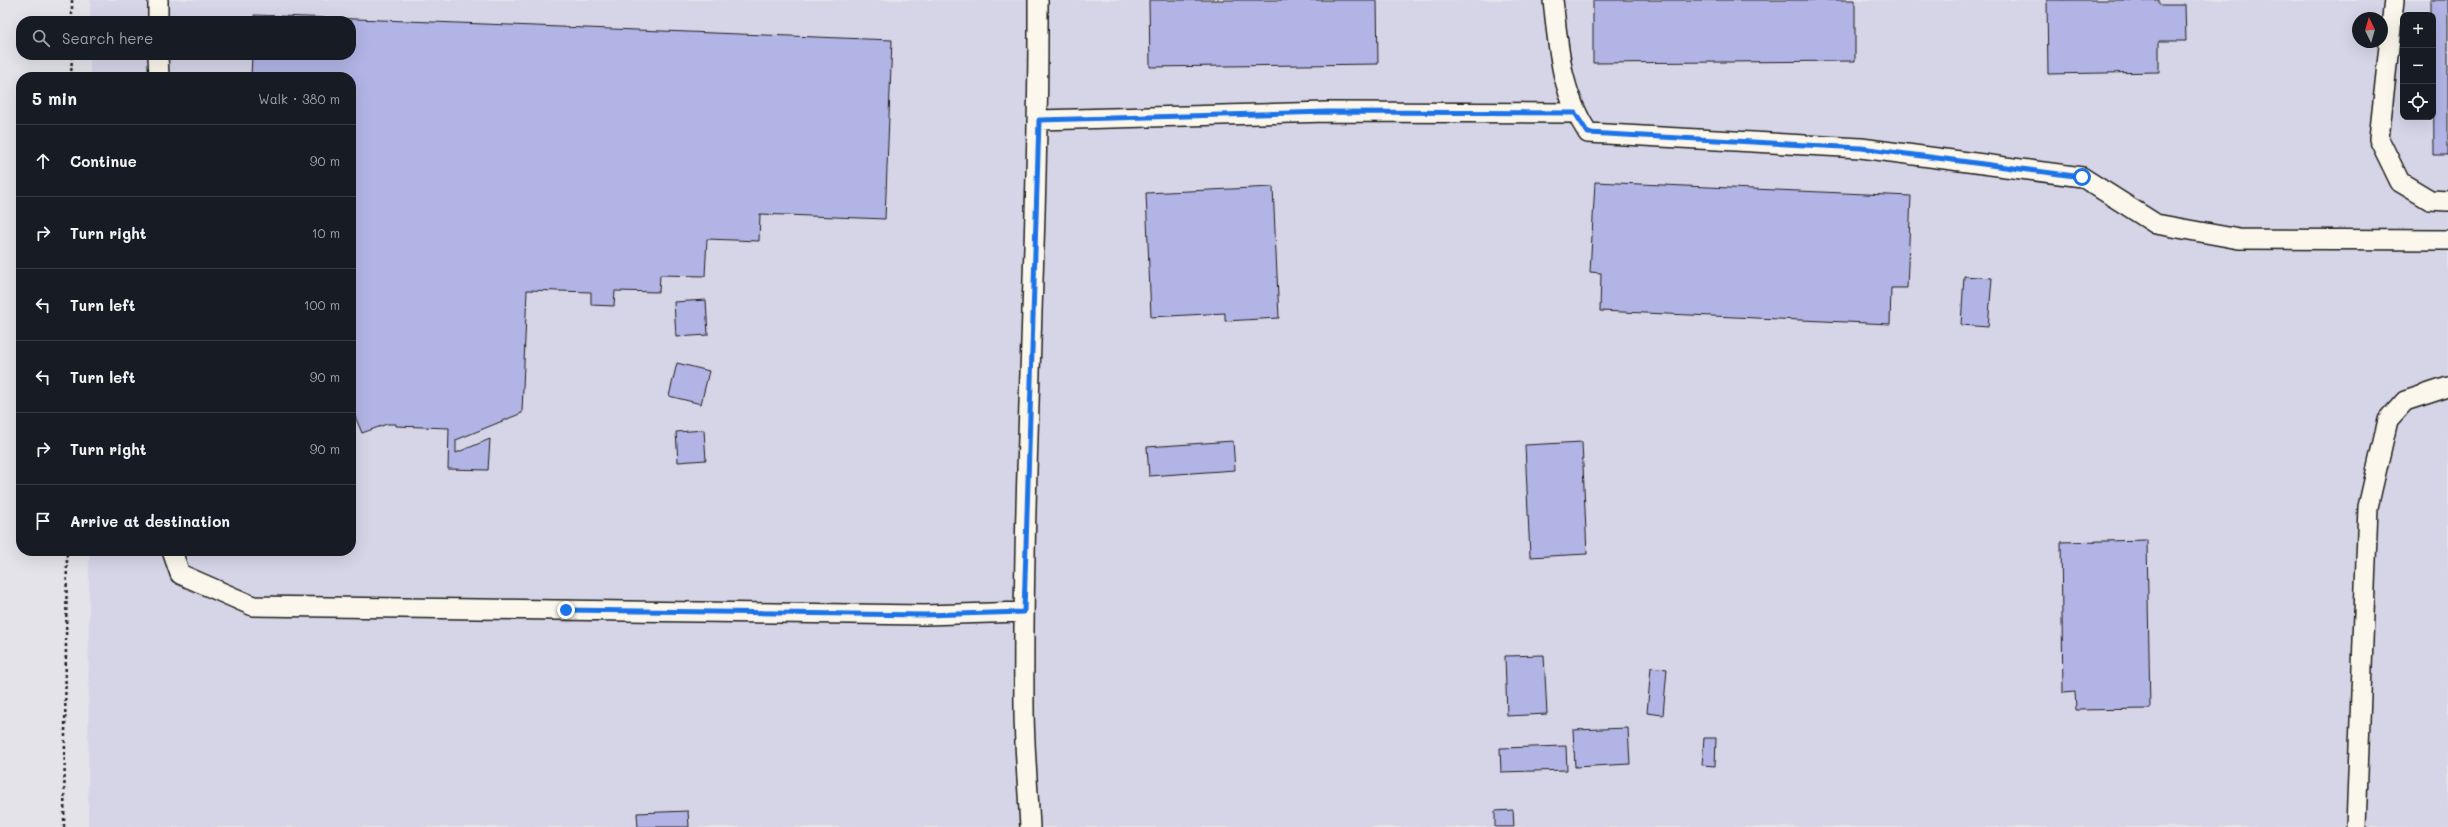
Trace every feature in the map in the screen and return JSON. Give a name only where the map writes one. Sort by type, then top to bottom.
[{"type":"lane","points":[[158,0],[158,16]]},
{"type":"lane","points":[[1030,827],[1024,709],[1024,612],[1039,120],[1038,0]]},
{"type":"lane","points":[[1553,0],[1562,77],[1575,113],[1588,133],[1861,148],[2082,177],[2156,224],[2238,239],[2448,240]]},
{"type":"lane","points":[[2394,0],[2379,139],[2400,182],[2430,200],[2448,200]]},
{"type":"lane","points":[[158,60],[158,72]]},
{"type":"lane","points":[[1039,120],[1327,112],[1575,113]]},
{"type":"lane","points":[[2356,827],[2368,507],[2388,420],[2405,401],[2448,387]]},
{"type":"lane","points":[[174,556],[180,574],[253,606],[925,615],[1024,612]]},
{"type":"path","points":[[72,0],[72,16]]},
{"type":"path","points":[[71,72],[72,60]]},
{"type":"path","points":[[64,827],[66,556]]},
{"type":"shaded area","points":[[90,0],[2448,0],[2448,827],[88,827],[89,556],[356,556],[356,72],[90,72],[90,60],[356,60],[356,16],[90,16]]},
{"type":"building","points":[[1149,0],[1377,0],[1378,64],[1150,67]]},
{"type":"building","points":[[1593,0],[1855,0],[1855,61],[1593,63]]},
{"type":"building","points":[[2047,0],[2159,0],[2159,5],[2185,5],[2186,41],[2159,41],[2159,72],[2048,74]]},
{"type":"building","points":[[2430,0],[2448,0],[2448,155],[2434,155],[2434,120],[2436,120],[2436,12],[2430,12]]},
{"type":"building","points":[[254,15],[280,16],[254,16]]},
{"type":"building","points":[[356,19],[892,40],[885,219],[760,214],[759,241],[707,239],[705,276],[660,275],[659,292],[615,291],[614,306],[591,305],[591,292],[527,290],[522,413],[456,440],[456,453],[490,439],[488,470],[448,469],[449,428],[396,426],[396,424],[387,424],[362,433],[356,419],[356,72],[251,72],[252,60],[356,60]]},
{"type":"building","points":[[1595,182],[1911,196],[1907,288],[1891,288],[1890,324],[1600,311],[1601,273],[1590,272]]},
{"type":"building","points":[[1273,187],[1279,318],[1225,321],[1225,313],[1151,317],[1146,193]]},
{"type":"building","points":[[1964,276],[1992,278],[1988,327],[1961,325]]},
{"type":"building","points":[[706,300],[708,335],[676,337],[674,302]]},
{"type":"building","points":[[677,363],[709,371],[701,404],[669,396]]},
{"type":"building","points":[[704,430],[706,460],[678,462],[676,432]]},
{"type":"building","points":[[1233,441],[1235,470],[1149,476],[1147,447]]},
{"type":"building","points":[[1582,442],[1587,554],[1530,557],[1525,445]]},
{"type":"building","points":[[2147,540],[2150,709],[2076,710],[2075,692],[2063,693],[2061,542]]},
{"type":"building","points":[[1544,655],[1547,714],[1507,716],[1505,656]]},
{"type":"building","points":[[1651,667],[1667,669],[1663,715],[1647,713]]},
{"type":"building","points":[[1628,728],[1630,764],[1575,767],[1573,730]]},
{"type":"building","points":[[1704,738],[1716,738],[1715,766],[1702,765]]},
{"type":"building","points":[[1566,746],[1567,770],[1501,772],[1500,748]]},
{"type":"building","points":[[1513,810],[1514,827],[1495,827],[1495,811]]},
{"type":"building","points":[[688,811],[689,827],[638,827],[637,813]]},
{"type":"route","points":[[566,610],[925,615],[1024,612],[1039,120],[1327,112],[1575,113],[1588,133],[1861,148],[2082,177]]}]
